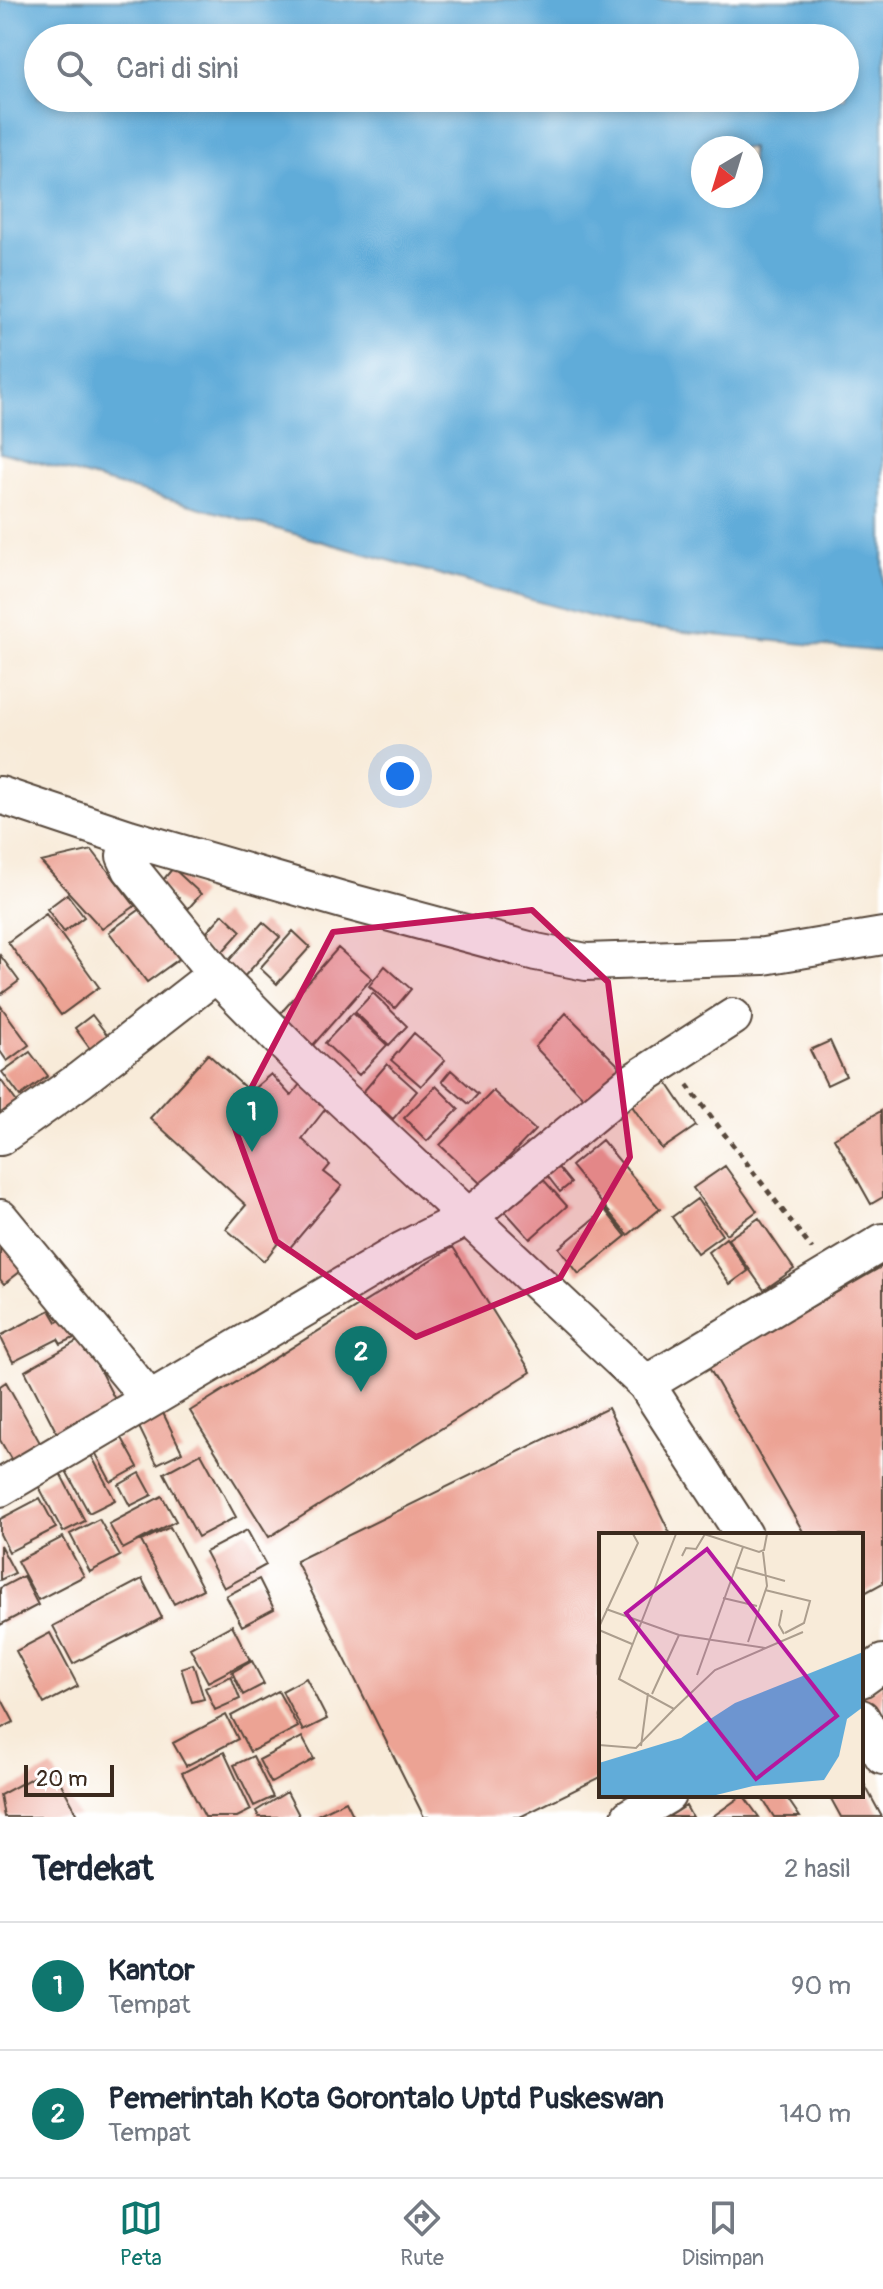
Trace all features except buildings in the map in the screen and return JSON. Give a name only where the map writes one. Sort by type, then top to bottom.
[{"type":"street","points":[[0,795],[129,838],[406,918],[586,962],[764,956],[883,936]]},
{"type":"street","points":[[0,821],[38,830],[89,823]]},
{"type":"street","points":[[129,838],[125,856],[131,869],[216,974],[306,1065],[646,1384],[743,1533]]},
{"type":"street","points":[[0,1137],[80,1080],[216,974]]},
{"type":"street","points":[[0,1488],[403,1250],[470,1216],[558,1140],[666,1058],[733,1017]]},
{"type":"street","points":[[0,1218],[149,1399]]},
{"type":"street","points":[[646,1384],[883,1242]]},
{"type":"street","points":[[863,1678],[883,1663]]},
{"type":"street","points":[[863,1721],[883,1756]]},
{"type":"street","points":[[630,1817],[664,1797]]},
{"type":"path","points":[[666,1058],[830,1272]]},
{"type":"highlighted area","points":[[532,910],[608,982],[630,1157],[560,1278],[416,1337],[276,1241],[233,1123],[333,932]]},
{"type":"water","points":[[0,0],[883,0],[883,652],[625,626],[0,452]]},
{"type":"place","name":"Kantor","points":[[252,1152]]},
{"type":"place","name":"Pemerintah Kota Gorontalo Uptd Puskeswan","points":[[361,1392]]}]
